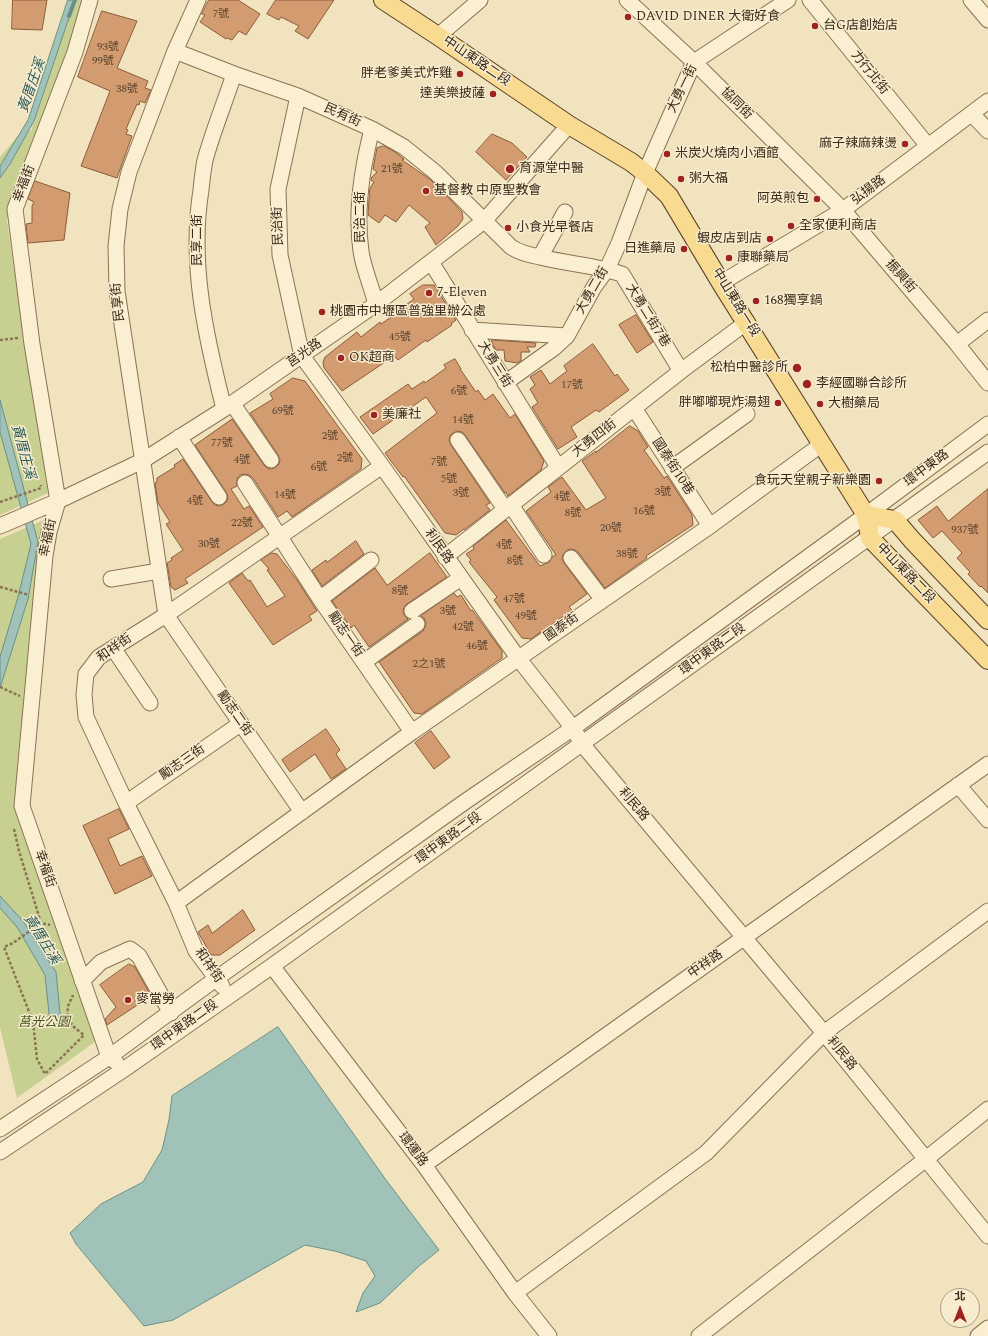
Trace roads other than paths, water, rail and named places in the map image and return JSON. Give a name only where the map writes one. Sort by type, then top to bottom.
[{"type":"main road","name":"中山東路二段","points":[[383,0],[569,125]]},
{"type":"main road","name":"中山東路一段","points":[[569,125],[631,162],[669,196],[866,515]]},
{"type":"main road","name":"中山東路二段","points":[[866,515],[870,538],[988,660]]},
{"type":"main road","points":[[866,515],[895,520],[988,620]]},
{"type":"street","name":"幸福街","points":[[90,0],[75,52],[15,210],[32,344],[58,501],[49,532],[45,556],[22,806],[109,1057]]},
{"type":"street","name":"民享街","points":[[166,615],[117,291],[116,246],[120,209],[129,172],[175,51],[198,0]]},
{"type":"street","points":[[438,36],[480,0]]},
{"type":"street","name":"協同街","points":[[627,0],[694,62],[843,210]]},
{"type":"street","name":"大勇一街","points":[[645,173],[694,62],[788,0]]},
{"type":"street","name":"力行北街","points":[[810,0],[928,146]]},
{"type":"street","points":[[971,0],[988,20]]},
{"type":"street","name":"民有街","points":[[175,51],[234,74],[298,96],[372,129],[404,147],[435,172],[511,247],[519,252],[540,257]]},
{"type":"street","name":"民享二街","points":[[228,406],[210,354],[200,296],[196,253],[197,211],[205,161],[234,74]]},
{"type":"street","name":"民治街","points":[[298,96],[278,189],[280,255],[302,356]]},
{"type":"street","name":"弘揚路","points":[[722,283],[843,210],[988,101]]},
{"type":"street","points":[[972,114],[988,131]]},
{"type":"street","name":"莒光路","points":[[0,526],[58,501],[142,461],[228,406],[376,304],[484,221],[569,125]]},
{"type":"street","name":"民治二街","points":[[372,129],[361,184],[359,213],[361,252],[376,304]]},
{"type":"street","name":"大勇二街","points":[[505,382],[554,348],[567,336],[594,287],[606,269],[619,242],[645,173]]},
{"type":"street","name":"振興街","points":[[843,210],[957,344],[988,383]]},
{"type":"street","points":[[540,257],[565,212]]},
{"type":"street","name":"大勇二街7巷","points":[[540,257],[606,269],[622,274],[681,370]]},
{"type":"street","name":"大勇三街","points":[[431,262],[558,467]]},
{"type":"street","points":[[957,344],[988,320]]},
{"type":"street","name":"大勇四街","points":[[446,557],[681,370],[746,322]]},
{"type":"street","points":[[472,330],[567,336]]},
{"type":"street","name":"利民路","points":[[302,356],[518,658],[573,728],[582,744],[824,1033],[988,1236]]},
{"type":"street","points":[[228,406],[272,460]]},
{"type":"street","name":"國泰街10巷","points":[[634,408],[710,526]]},
{"type":"street","points":[[672,468],[747,414]]},
{"type":"street","name":"環中東路","points":[[866,515],[988,424]]},
{"type":"street","points":[[179,437],[219,497]]},
{"type":"street","points":[[458,440],[544,555]]},
{"type":"street","name":"國泰街","points":[[176,903],[412,732],[710,526],[822,444]]},
{"type":"street","name":"環中東路","points":[[895,520],[988,452]]},
{"type":"street","name":"和祥街","points":[[228,995],[196,951],[176,903],[126,803],[86,717],[84,695],[86,674],[99,657],[166,615],[382,466]]},
{"type":"street","name":"勵志一街","points":[[245,483],[320,599],[412,732]]},
{"type":"street","name":"環中東路二段","points":[[0,1129],[109,1057],[217,978],[466,801],[573,728],[866,515]]},
{"type":"street","name":"環中東路二段","points":[[3,1144],[126,1068],[228,995],[272,966],[895,520]]},
{"type":"street","points":[[571,558],[603,600]]},
{"type":"street","points":[[320,599],[371,560]]},
{"type":"street","points":[[111,579],[159,571]]},
{"type":"street","points":[[364,662],[414,617],[461,578]]},
{"type":"street","name":"勵志二街","points":[[166,615],[302,812]]},
{"type":"street","points":[[113,648],[150,703]]},
{"type":"street","name":"勵志三街","points":[[126,803],[240,724]]},
{"type":"street","name":"中祥路","points":[[424,1165],[988,764]]},
{"type":"street","points":[[958,785],[988,820]]},
{"type":"street","points":[[515,1293],[706,1152],[824,1033],[988,911]]},
{"type":"street","points":[[82,981],[101,962],[130,949],[139,956],[171,1013]]},
{"type":"street","name":"環運路","points":[[272,966],[424,1165],[515,1293],[549,1336]]},
{"type":"street","points":[[109,1057],[126,1068]]},
{"type":"street","points":[[699,1336],[988,1109]]},
{"type":"street","points":[[978,1336],[988,1328]]},
{"type":"water","points":[[68,0],[75,0],[34,121],[10,164],[0,178],[0,166],[28,120]]},
{"type":"water","points":[[0,400],[38,542],[28,599],[0,688],[0,657],[18,597],[31,544],[0,432]]},
{"type":"water","points":[[0,896],[23,921],[56,972],[61,1023],[50,1023],[45,975],[17,927],[0,908]]},
{"type":"water","points":[[278,1027],[386,1180],[439,1250],[419,1266],[380,1303],[356,1312],[363,1293],[375,1276],[366,1261],[335,1251],[305,1245],[173,1320],[144,1326],[76,1244],[70,1233],[101,1204],[143,1182],[162,1150],[169,1120],[172,1096]]},
{"type":"waterway","name":"黃厝庄溪","points":[[69,16],[75,0]]},
{"type":"place","name":"DAVID DINER 大衛好食","points":[[628,17]]},
{"type":"place","name":"台G店創始店","points":[[815,26]]},
{"type":"place","name":"胖老爹美式炸雞","points":[[460,74]]},
{"type":"place","name":"達美樂披薩","points":[[493,94]]},
{"type":"place","name":"麻子辣麻辣燙","points":[[905,144]]},
{"type":"place","name":"米炭火燒肉小酒館","points":[[667,154]]},
{"type":"place","name":"育源堂中醫","points":[[510,169]]},
{"type":"place","name":"粥大福","points":[[681,179]]},
{"type":"place","name":"基督教 中原聖教會","points":[[426,191]]},
{"type":"place","name":"阿英煎包","points":[[817,199]]},
{"type":"place","name":"全家便利商店","points":[[791,226]]},
{"type":"place","name":"小食光早餐店","points":[[508,228]]},
{"type":"place","name":"蝦皮店到店","points":[[770,239]]},
{"type":"place","name":"日進藥局","points":[[684,249]]},
{"type":"place","name":"康聯藥局","points":[[729,258]]},
{"type":"place","name":"7-Eleven","points":[[429,293]]},
{"type":"place","name":"168獨享鍋","points":[[756,301]]},
{"type":"place","name":"桃園市中壢區普強里辦公處","points":[[322,312]]},
{"type":"place","name":"OK超商","points":[[341,358]]},
{"type":"place","name":"松柏中醫診所","points":[[797,368]]},
{"type":"place","name":"李經國聯合診所","points":[[807,384]]},
{"type":"place","name":"胖嘟嘟現炸湯翅","points":[[778,403]]},
{"type":"place","name":"大樹藥局","points":[[820,404]]},
{"type":"place","name":"美廉社","points":[[374,415]]},
{"type":"place","name":"食玩天堂親子新樂園","points":[[879,481]]},
{"type":"place","name":"麥當勞","points":[[128,1000]]},
{"type":"park label","name":"莒光公園","points":[[44,1023]]}]
